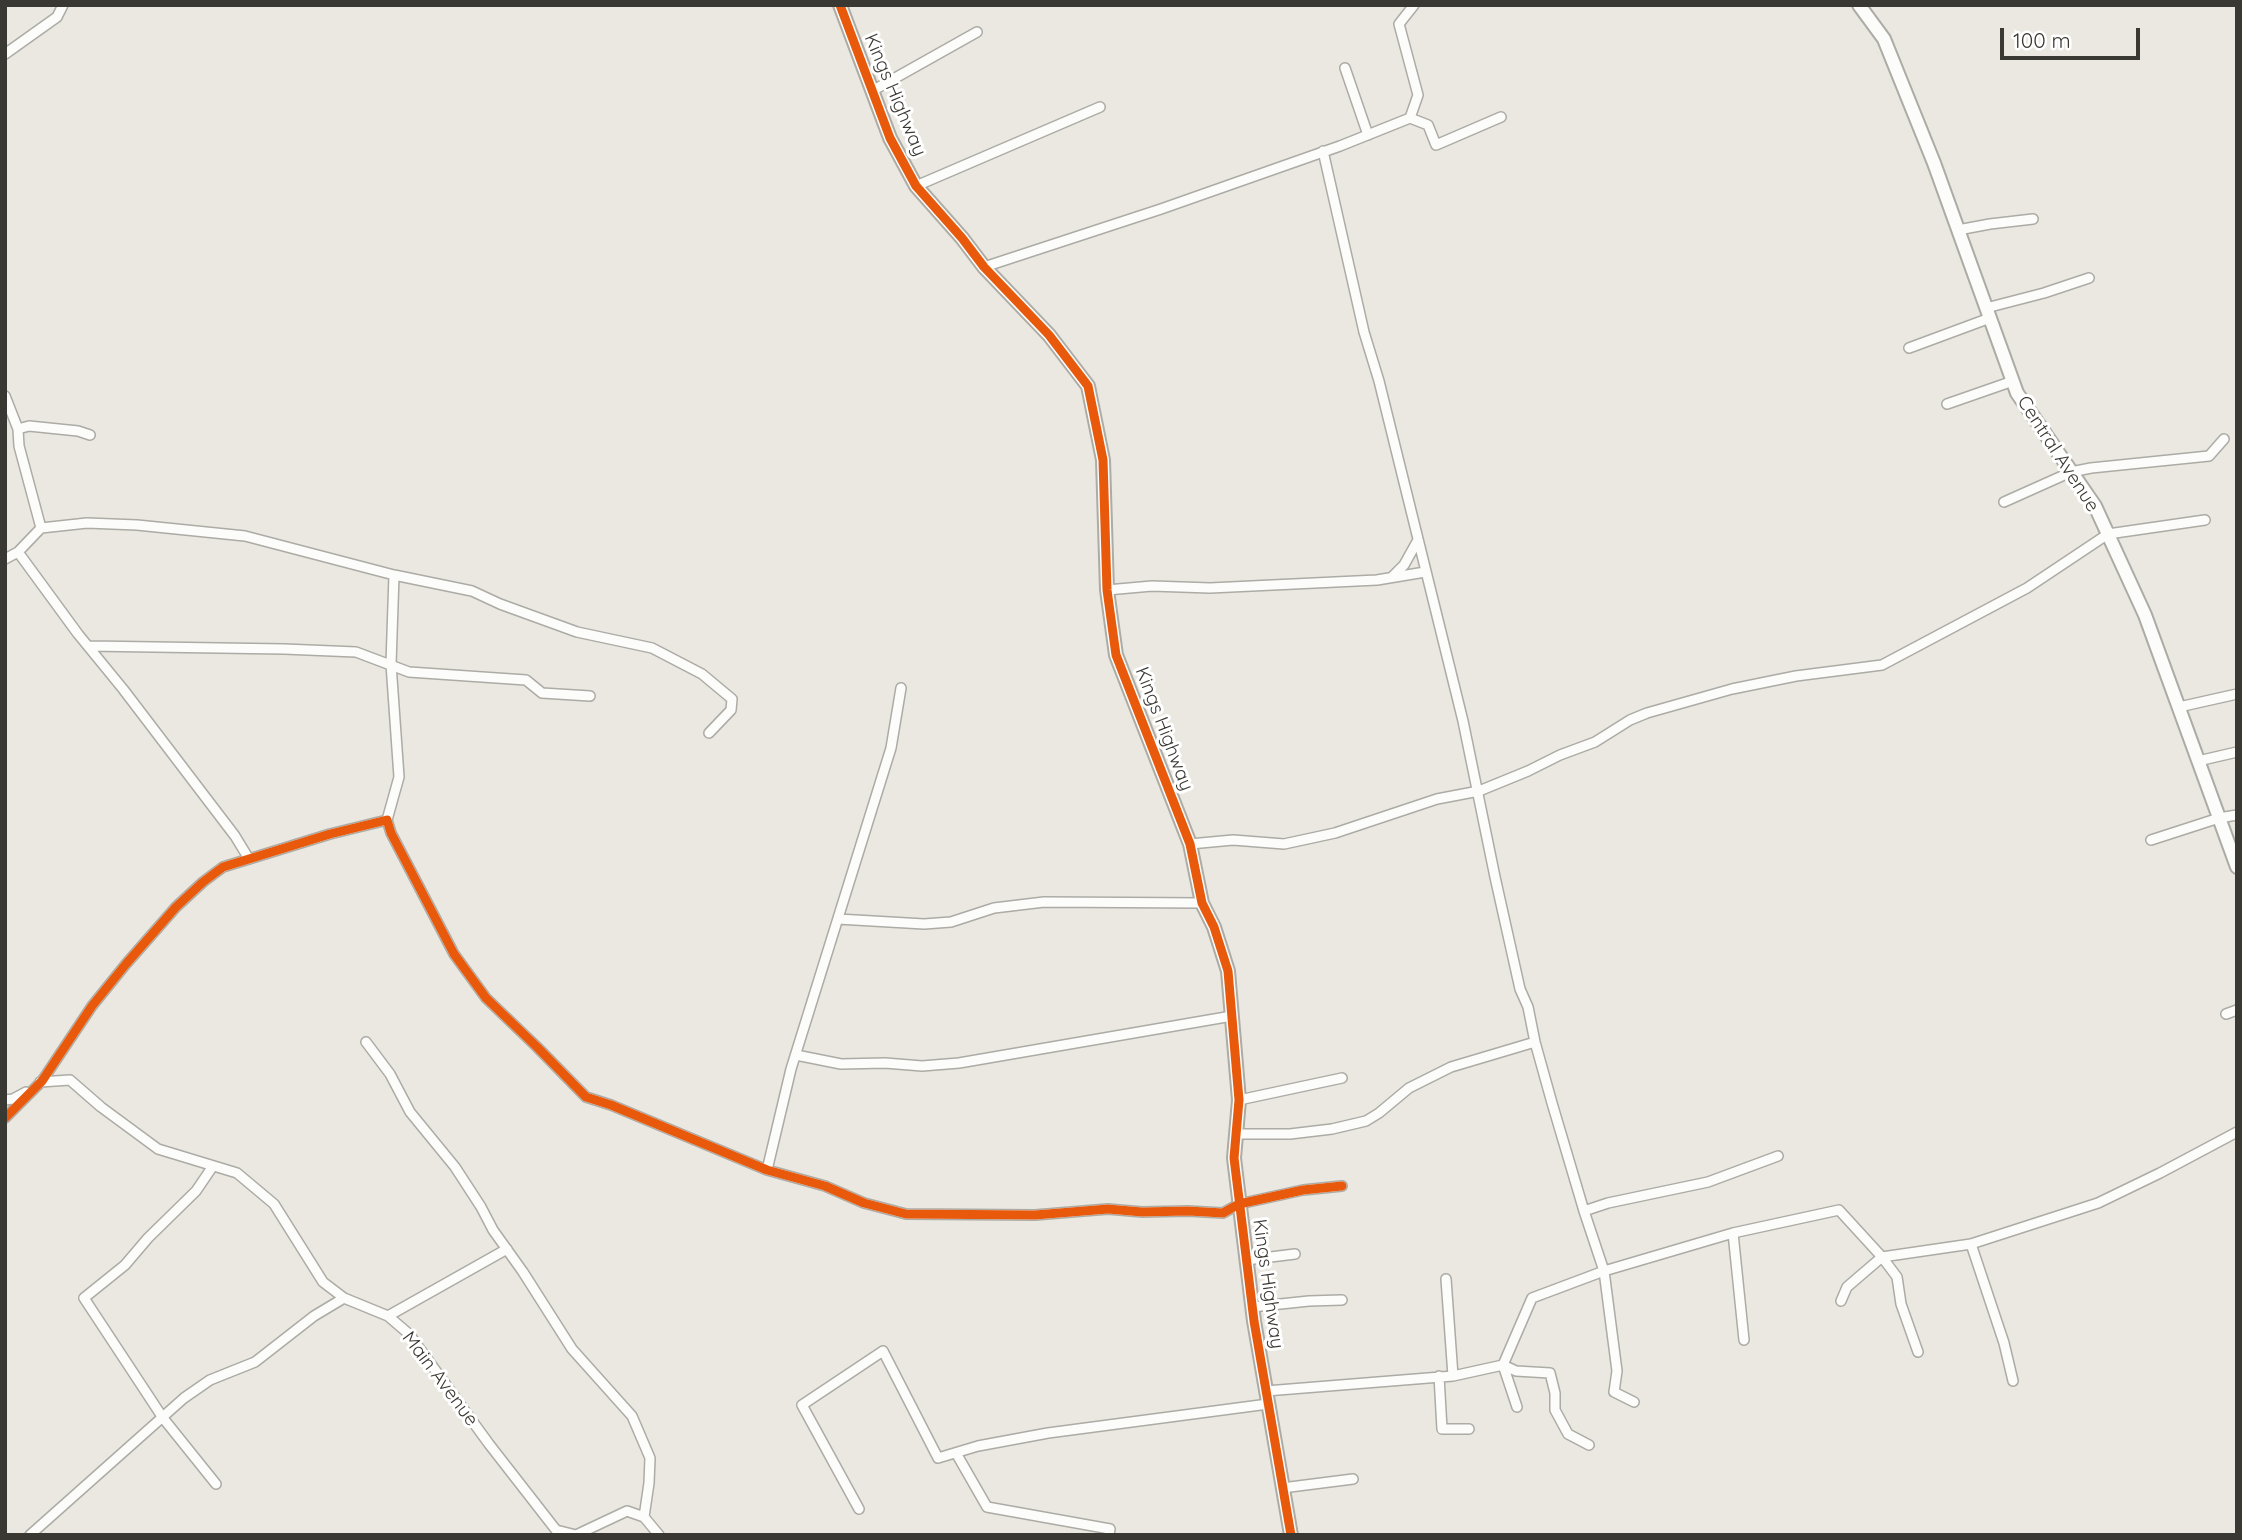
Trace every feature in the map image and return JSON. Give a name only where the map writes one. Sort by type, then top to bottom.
[{"type":"street","points":[[5,54],[57,17],[63,5]]},
{"type":"street","name":"Kings Highway","points":[[840,5],[890,138],[916,186],[984,267],[1049,335],[1088,386],[1103,460],[1107,590],[1116,656],[1190,844],[1202,902],[1214,927],[1227,971],[1239,1100],[1234,1158],[1252,1307],[1291,1535]]},
{"type":"street","points":[[1410,118],[1418,95],[1399,24],[1414,5]]},
{"type":"street","name":"Central Avenue","points":[[1859,5],[1884,39],[1934,163],[2017,393],[2095,506],[2145,615],[2237,867]]},
{"type":"street","points":[[872,91],[977,33]]},
{"type":"street","points":[[1345,68],[1368,135]]},
{"type":"street","points":[[916,186],[1101,107]]},
{"type":"street","points":[[984,267],[1161,209],[1410,118],[1428,125],[1436,145],[1501,117]]},
{"type":"street","points":[[1323,151],[1364,332],[1379,381],[1463,722],[1520,989],[1528,1007],[1535,1042],[1604,1271],[1618,1371],[1615,1392],[1634,1402]]},
{"type":"street","points":[[1958,230],[2033,219]]},
{"type":"street","points":[[1909,348],[1988,313],[2089,278]]},
{"type":"street","points":[[1947,404],[2013,381]]},
{"type":"street","points":[[5,396],[18,429],[19,446],[41,528]]},
{"type":"street","points":[[18,429],[29,426],[78,431],[90,435]]},
{"type":"street","points":[[2004,502],[2071,472],[2209,456],[2224,439]]},
{"type":"street","points":[[1190,844],[1233,840],[1284,844],[1335,833],[1437,799],[1479,792],[1595,742],[1630,720],[1647,713],[1796,676],[1882,665],[2027,588],[2108,534],[2205,520]]},
{"type":"street","points":[[5,559],[18,552],[41,528],[86,523],[137,525],[245,536],[394,575],[472,591],[577,632],[652,648],[702,674],[732,699],[732,710],[709,733]]},
{"type":"street","points":[[1391,578],[1404,565],[1418,539]]},
{"type":"street","points":[[18,552],[235,836],[249,859]]},
{"type":"street","points":[[1107,590],[1153,586],[1210,588],[1307,584],[1391,578],[1424,572]]},
{"type":"street","points":[[394,575],[391,664],[399,777],[387,820],[391,833],[454,954],[486,998],[586,1097],[767,1170],[825,1186],[864,1203],[906,1214],[1035,1215],[1108,1209],[1223,1213],[1240,1204],[1303,1190],[1342,1186]]},
{"type":"street","points":[[89,646],[356,652],[410,672],[526,680],[542,693],[590,696]]},
{"type":"street","points":[[767,1170],[796,1055],[891,748],[901,688]]},
{"type":"street","points":[[2179,707],[2237,694]]},
{"type":"street","points":[[2198,761],[2237,752]]},
{"type":"street","points":[[2151,840],[2219,818],[2237,815]]},
{"type":"street","points":[[5,1118],[42,1081],[92,1006],[176,907],[202,882],[223,867],[330,834],[387,820]]},
{"type":"street","points":[[838,919],[924,924],[951,922],[994,908],[1044,902],[1202,902]]},
{"type":"street","points":[[2226,1014],[2237,1010]]},
{"type":"street","points":[[796,1055],[841,1065],[885,1062],[922,1066],[959,1063],[1233,1016]]},
{"type":"street","points":[[366,1042],[390,1074],[410,1112],[455,1167],[572,1349],[632,1416],[650,1458],[644,1517],[659,1535]]},
{"type":"street","points":[[1236,1134],[1290,1134],[1332,1129],[1366,1121],[1409,1088],[1451,1067],[1535,1042]]},
{"type":"street","points":[[1239,1100],[1342,1078]]},
{"type":"street","name":"Main Avenue","points":[[42,1081],[70,1080],[101,1107],[158,1149],[237,1173],[274,1204],[323,1282],[344,1298],[388,1316],[409,1334],[556,1530],[576,1535],[627,1511],[644,1517]]},
{"type":"street","points":[[5,1100],[13,1100],[42,1081]]},
{"type":"street","points":[[1842,1301],[1847,1287],[1882,1257],[1971,1244],[2098,1203],[2237,1132]]},
{"type":"street","points":[[1584,1211],[1608,1203],[1708,1182],[1778,1156]]},
{"type":"street","points":[[214,1166],[196,1191],[125,1265],[84,1298],[163,1418],[216,1484]]},
{"type":"street","points":[[1517,1407],[1503,1365],[1532,1298],[1604,1271],[1732,1233],[1839,1210],[1882,1257],[1896,1277],[1901,1304],[1918,1352]]},
{"type":"street","points":[[1732,1233],[1744,1340]]},
{"type":"street","points":[[1971,1244],[2004,1343],[2013,1381]]},
{"type":"street","points":[[388,1316],[507,1249]]},
{"type":"street","points":[[1246,1260],[1294,1254]]},
{"type":"street","points":[[1446,1279],[1453,1376]]},
{"type":"street","points":[[30,1535],[184,1398],[210,1380],[255,1362],[314,1316],[344,1298]]},
{"type":"street","points":[[1252,1307],[1342,1300]]},
{"type":"street","points":[[859,1509],[802,1405],[883,1351],[938,1458],[978,1446],[1048,1433],[1268,1404]]},
{"type":"street","points":[[1266,1391],[1453,1376],[1503,1365],[1516,1371],[1550,1373],[1555,1393],[1555,1410],[1568,1434],[1589,1445]]},
{"type":"street","points":[[1439,1376],[1442,1429],[1469,1429]]},
{"type":"street","points":[[956,1453],[987,1507],[1110,1529],[1108,1535]]},
{"type":"street","points":[[1282,1488],[1353,1479]]},
{"type":"cycle path","points":[[840,5],[890,138],[916,186],[984,267],[1049,335],[1088,386],[1103,460],[1107,590],[1116,655],[1190,844],[1202,903],[1214,927],[1228,971],[1239,1100],[1234,1158],[1254,1321],[1291,1535]]},
{"type":"cycle path","points":[[5,1118],[42,1081],[92,1006],[126,964],[176,907],[203,882],[223,867],[330,834],[387,820],[391,833],[454,954],[486,998],[586,1097],[767,1170],[825,1186],[864,1203],[906,1214],[1035,1215],[1108,1209],[1223,1213],[1239,1204],[1303,1190],[1342,1186]]}]
